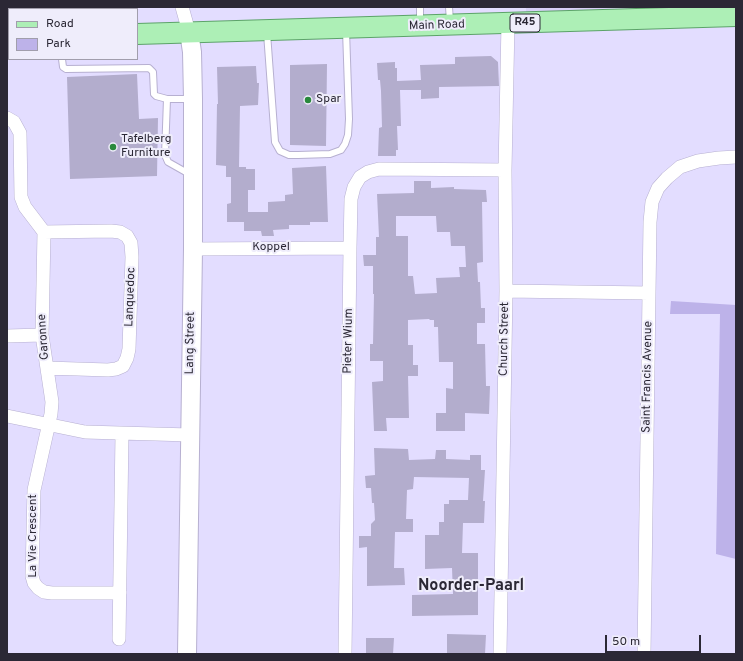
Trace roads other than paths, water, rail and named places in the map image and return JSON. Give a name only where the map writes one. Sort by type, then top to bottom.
[{"type":"main road","name":"Main Road","points":[[138,34],[346,28],[420,17],[450,16],[508,23],[736,16]]},
{"type":"street","points":[[182,7],[189,32]]},
{"type":"street","name":"Church Street","points":[[500,654],[506,291],[505,170],[508,23]]},
{"type":"street","name":"Lang Street","points":[[187,654],[193,249],[193,99],[192,52],[189,32]]},
{"type":"street","points":[[7,118],[14,122],[20,133],[21,197],[25,207],[44,232]]},
{"type":"street","name":"Saint Francis Avenue","points":[[644,654],[650,222],[652,202],[658,188],[680,167],[698,161],[736,157]]},
{"type":"street","name":"Pieter Wium","points":[[345,654],[350,248],[351,199],[354,187],[360,177],[368,172],[379,169],[505,170]]},
{"type":"street","name":"Garonne","points":[[44,232],[42,335],[52,402],[48,425]]},
{"type":"street","name":"Lanquedoc","points":[[44,232],[120,232],[127,236],[131,244],[132,256],[129,349],[123,366],[108,370],[46,368]]},
{"type":"street","name":"Koppel","points":[[193,249],[350,248]]},
{"type":"street","points":[[506,291],[649,293]]},
{"type":"street","points":[[7,336],[42,335]]},
{"type":"street","points":[[7,416],[84,432],[190,435]]},
{"type":"street","name":"La Vie Crescent","points":[[48,425],[34,490],[32,568],[34,583],[44,592],[52,593],[120,593]]},
{"type":"street","points":[[119,639],[122,434]]},
{"type":"lane","points":[[267,30],[275,142],[280,151],[289,155],[298,155],[330,154],[341,150],[345,144],[348,134],[349,119],[346,28]]},
{"type":"lane","points":[[62,60],[63,67],[66,69],[149,68],[153,72],[156,96],[166,99],[193,99]]},
{"type":"lane","points":[[166,99],[166,159],[171,164],[193,176]]},
{"type":"place","name":"Spar","points":[[308,100]]},
{"type":"place","name":"Tafelberg Furniture","points":[[113,147]]},
{"type":"district","name":"Noorder-Paarl","points":[[471,587]]}]
